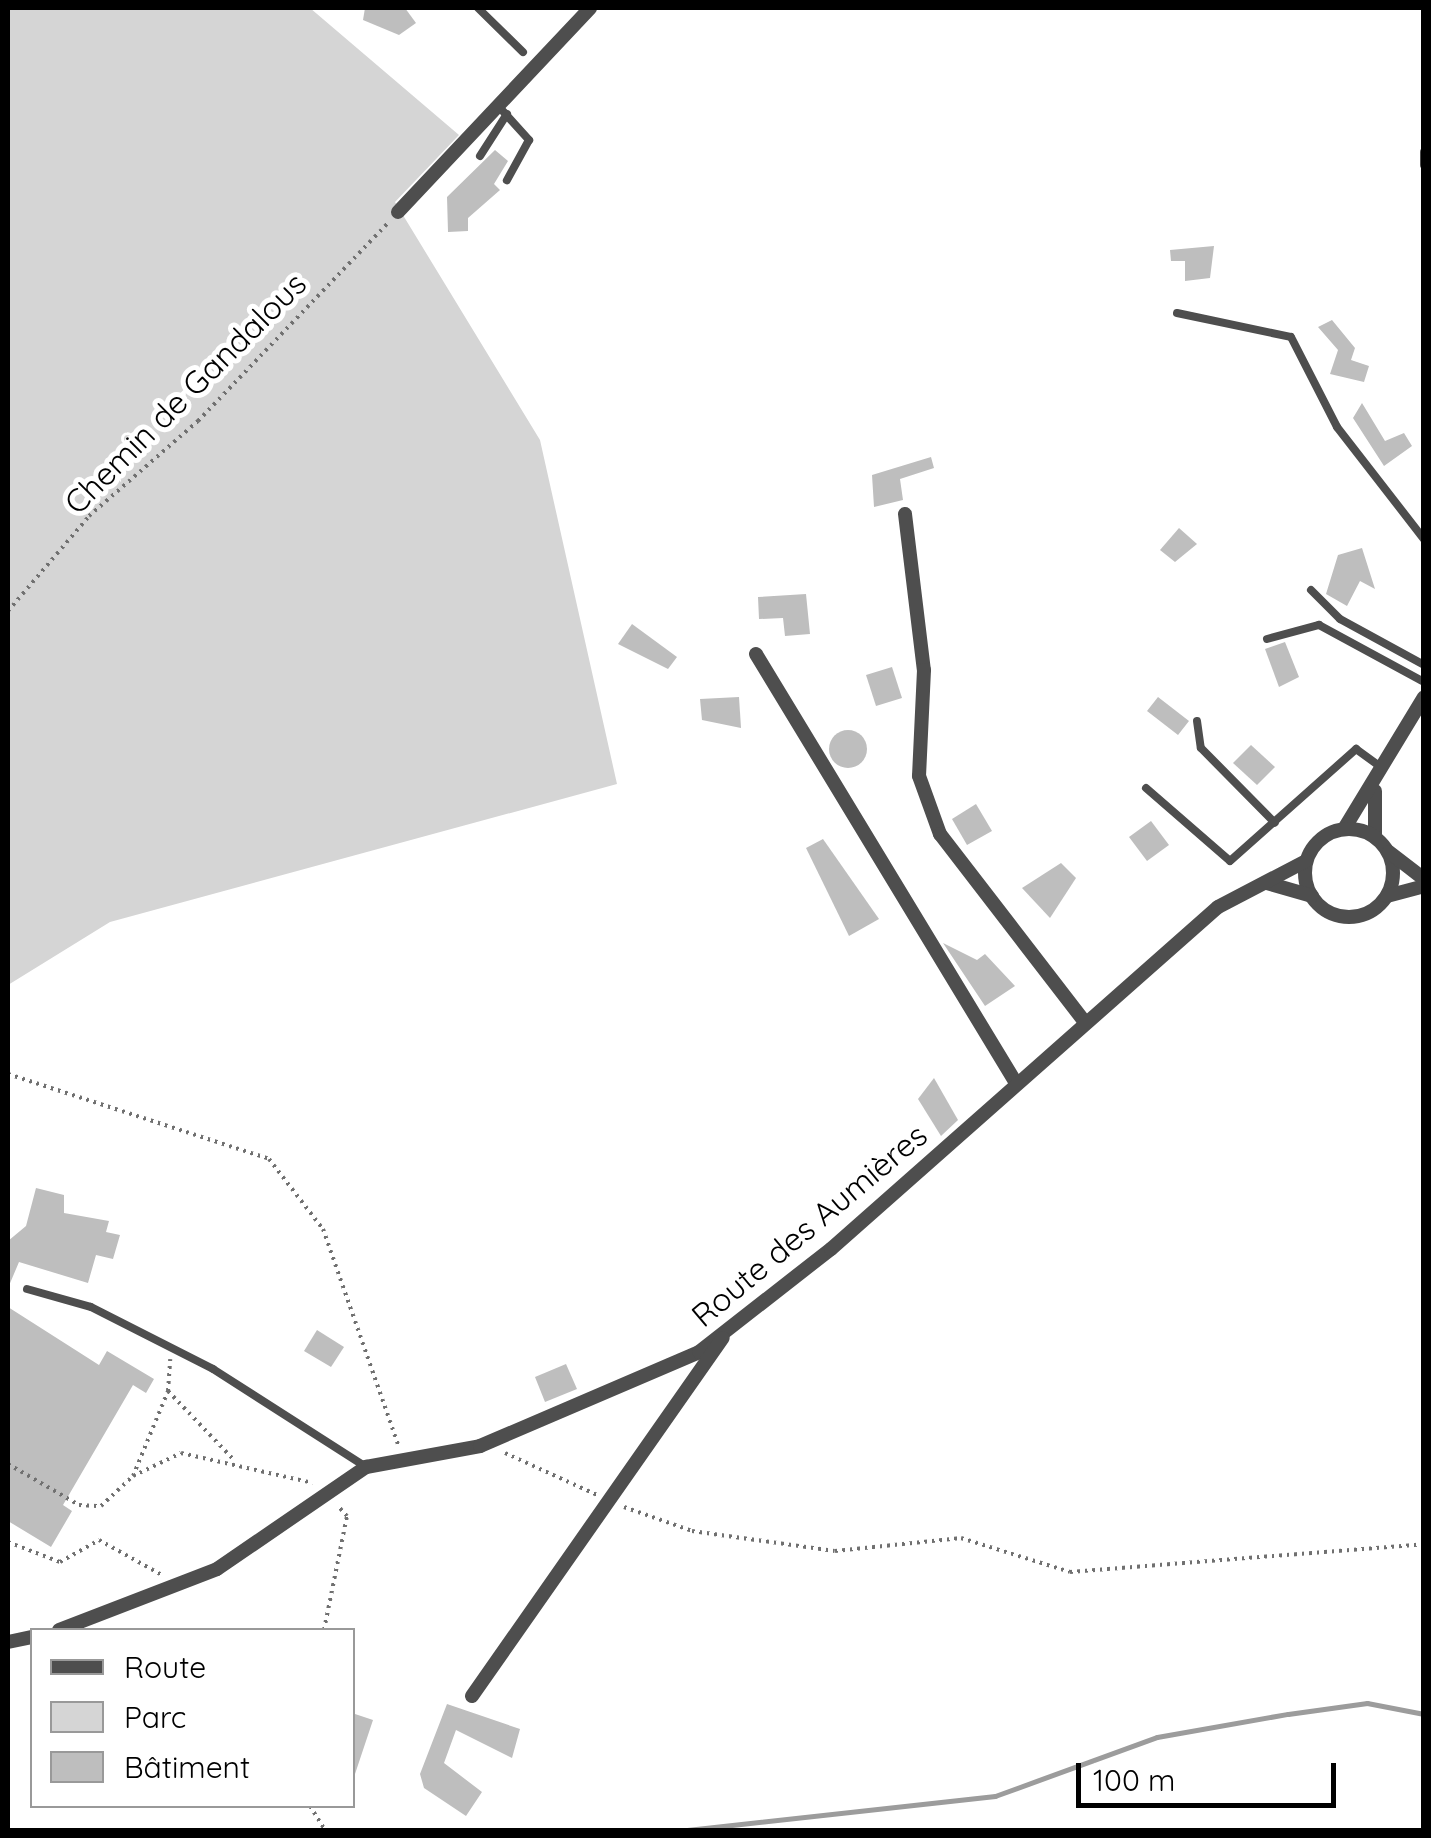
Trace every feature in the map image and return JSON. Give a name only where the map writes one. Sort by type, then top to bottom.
[{"type":"street","points":[[398,212],[504,111],[590,8]]},
{"type":"street","points":[[905,514],[924,670],[919,776],[940,834],[1084,1021]]},
{"type":"street","points":[[756,654],[1016,1083]]},
{"type":"street","points":[[1312,896],[1306,861],[1320,840],[1344,829],[1375,791],[1424,697]]},
{"type":"street","points":[[1375,791],[1376,838]]},
{"type":"street","points":[[1266,883],[1312,896],[1349,917],[1424,882],[1376,838],[1344,829]]},
{"type":"street","points":[[1387,850],[1387,896]]},
{"type":"street","name":"Route des Aumières","points":[[66,1628],[179,1588],[366,1467],[480,1446],[723,1338],[1218,907],[1306,861]]},
{"type":"street","points":[[472,1696],[723,1338]]},
{"type":"lane","points":[[478,8],[522,52]]},
{"type":"lane","points":[[480,156],[504,111],[529,149],[506,180]]},
{"type":"lane","points":[[1424,152],[1424,166]]},
{"type":"lane","points":[[1176,313],[1291,337],[1337,426],[1424,540]]},
{"type":"lane","points":[[1311,590],[1340,619],[1424,665]]},
{"type":"lane","points":[[1267,638],[1319,625],[1424,682]]},
{"type":"lane","points":[[1196,721],[1201,748],[1275,822]]},
{"type":"lane","points":[[1146,788],[1230,862],[1356,749],[1385,770]]},
{"type":"lane","points":[[27,1289],[91,1307],[170,1349],[366,1467]]},
{"type":"path","name":"Chemin de Gandalous","points":[[8,610],[89,516],[198,421],[398,212]]},
{"type":"path","points":[[8,1074],[269,1159],[322,1230],[400,1458]]},
{"type":"path","points":[[133,1476],[168,1390],[170,1349]]},
{"type":"path","points":[[168,1390],[234,1460]]},
{"type":"path","points":[[480,1446],[611,1502],[692,1531],[835,1551],[961,1538],[1070,1572],[1424,1544]]},
{"type":"path","points":[[8,1464],[79,1506],[101,1506],[133,1476],[181,1453],[234,1460],[325,1490],[347,1516],[324,1628]]},
{"type":"path","points":[[8,1542],[60,1562],[99,1540],[179,1588]]},
{"type":"path","points":[[311,1808],[326,1830]]},
{"type":"green space","points":[[8,8],[310,8],[459,135],[395,202],[540,440],[617,784],[110,922],[8,985]]},
{"type":"building","points":[[365,8],[405,8],[416,23],[399,35],[363,20]]},
{"type":"building","points":[[495,150],[508,161],[494,184],[500,190],[468,218],[468,231],[448,232],[447,197]]},
{"type":"building","points":[[1214,246],[1210,278],[1185,281],[1185,261],[1171,261],[1170,250]]},
{"type":"building","points":[[1332,320],[1355,348],[1351,360],[1369,366],[1364,382],[1330,374],[1338,350],[1318,327]]},
{"type":"building","points":[[1362,403],[1385,441],[1404,433],[1412,446],[1384,466],[1353,418]]},
{"type":"building","points":[[931,457],[934,468],[900,479],[903,500],[874,507],[872,475]]},
{"type":"building","points":[[1179,528],[1197,544],[1175,562],[1160,550]]},
{"type":"building","points":[[1362,548],[1375,589],[1360,581],[1347,606],[1326,594],[1338,555]]},
{"type":"building","points":[[806,594],[810,634],[785,636],[783,618],[759,619],[758,597]]},
{"type":"building","points":[[632,624],[677,657],[668,669],[618,644]]},
{"type":"building","points":[[1285,642],[1299,677],[1279,687],[1265,649]]},
{"type":"building","points":[[892,667],[902,698],[876,706],[866,675]]},
{"type":"building","points":[[739,697],[741,728],[702,720],[700,699]]},
{"type":"building","points":[[1158,697],[1189,721],[1178,735],[1147,711]]},
{"type":"building","points":[[848,730],[862,735],[867,749],[862,763],[848,768],[834,763],[829,749],[834,735]]},
{"type":"building","points":[[1251,745],[1275,767],[1257,785],[1233,763]]},
{"type":"building","points":[[976,804],[992,831],[967,845],[952,819]]},
{"type":"building","points":[[1151,821],[1169,845],[1147,861],[1129,837]]},
{"type":"building","points":[[823,839],[879,919],[849,936],[806,848]]},
{"type":"building","points":[[1061,863],[1076,878],[1050,918],[1022,888]]},
{"type":"building","points":[[943,943],[977,960],[985,954],[1015,986],[985,1006]]},
{"type":"building","points":[[934,1078],[958,1120],[941,1136],[918,1099]]},
{"type":"building","points":[[36,1188],[64,1195],[64,1213],[109,1221],[106,1232],[120,1235],[113,1259],[96,1255],[88,1283],[19,1262],[8,1288],[8,1241],[26,1226]]},
{"type":"building","points":[[8,1307],[99,1365],[107,1351],[154,1379],[146,1393],[133,1385],[63,1505],[72,1511],[51,1547],[8,1521]]},
{"type":"building","points":[[317,1330],[344,1347],[331,1367],[304,1351]]},
{"type":"building","points":[[566,1364],[577,1389],[545,1402],[535,1377]]},
{"type":"building","points":[[447,1704],[520,1729],[512,1758],[456,1730],[444,1763],[482,1792],[466,1816],[424,1788],[420,1774]]},
{"type":"building","points":[[355,1714],[373,1720],[355,1774]]},
{"type":"waterway","points":[[687,1830],[995,1796],[1157,1737],[1288,1714],[1367,1703],[1424,1714]]}]
